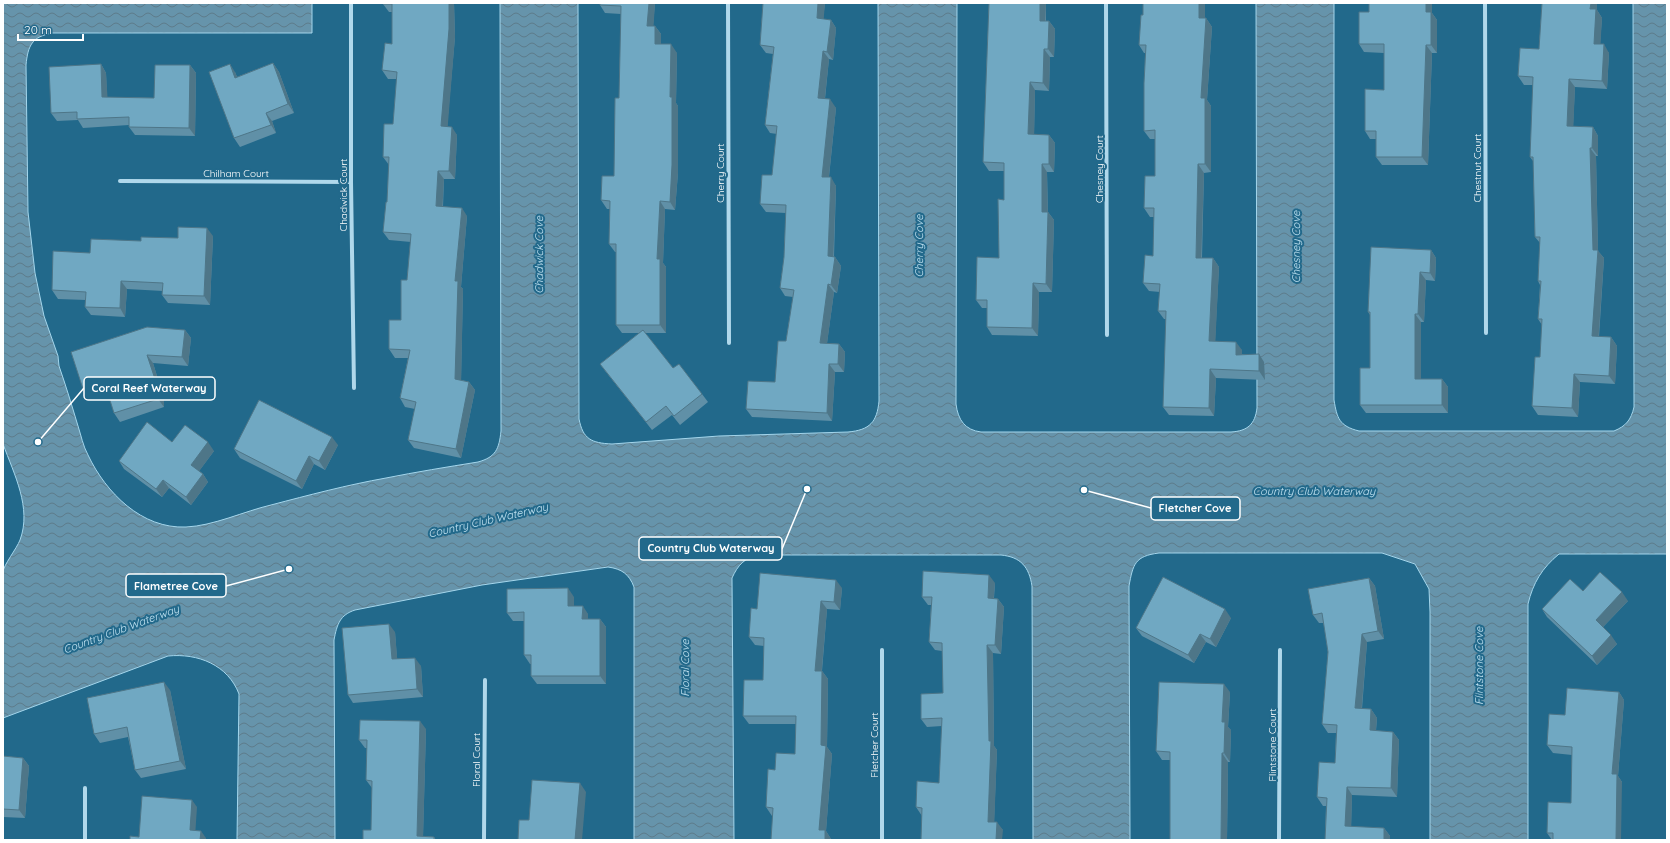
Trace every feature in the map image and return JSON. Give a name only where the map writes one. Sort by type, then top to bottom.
[{"type":"street","name":"Chadwick Court","points":[[351,3],[351,182],[354,388]]},
{"type":"street","name":"Cherry Court","points":[[728,3],[728,343]]},
{"type":"street","name":"Chesney Court","points":[[1106,3],[1107,335]]},
{"type":"street","name":"Chestnut Court","points":[[1485,3],[1486,333]]},
{"type":"street","name":"Chilham Court","points":[[120,181],[351,182]]},
{"type":"street","name":"Fletcher Court","points":[[882,650],[882,840]]},
{"type":"street","name":"Flintstone Court","points":[[1279,840],[1280,650]]},
{"type":"street","name":"Floral Court","points":[[484,680],[484,840]]},
{"type":"street","points":[[85,788],[85,840]]},
{"type":"water","points":[[3,3],[312,3],[312,33],[52,33],[40,37],[32,43],[28,52],[26,65],[28,212],[35,273],[44,316],[58,356],[59,366],[83,444],[86,452],[105,483],[127,506],[140,515],[155,522],[170,526],[186,527],[207,524],[261,508],[357,484],[478,462],[489,458],[496,451],[501,431],[500,3],[578,3],[579,419],[583,431],[589,439],[612,444],[719,436],[848,432],[867,427],[874,420],[879,401],[878,3],[957,3],[956,404],[958,415],[963,423],[971,429],[981,432],[1231,432],[1242,430],[1250,426],[1256,414],[1257,408],[1256,3],[1334,3],[1334,400],[1336,412],[1340,420],[1347,427],[1359,431],[1614,431],[1622,427],[1627,422],[1634,407],[1633,3],[1667,3],[1667,554],[1559,554],[1539,576],[1528,604],[1528,840],[1430,840],[1429,589],[1415,564],[1382,553],[1159,553],[1145,556],[1136,562],[1129,586],[1130,840],[1033,840],[1032,586],[1029,573],[1023,564],[1014,558],[1001,555],[759,555],[745,560],[737,569],[732,578],[734,840],[634,840],[634,587],[627,575],[617,569],[608,567],[482,585],[355,610],[343,617],[336,629],[334,640],[335,840],[237,840],[239,694],[227,675],[220,668],[211,663],[190,657],[168,656],[3,718],[3,572],[20,540],[24,516],[20,491],[3,444]]},
{"type":"building","points":[[383,3],[449,3],[449,29],[441,126],[452,127],[449,171],[438,171],[436,206],[462,208],[455,281],[458,281],[455,379],[469,382],[456,449],[408,440],[416,402],[400,398],[410,350],[389,349],[389,320],[401,320],[401,280],[407,280],[411,234],[383,232],[387,202],[389,157],[383,157],[384,124],[393,124],[397,72],[382,70],[385,43],[392,44],[392,4]]},
{"type":"building","points":[[600,3],[649,3],[647,26],[655,26],[655,44],[671,44],[670,97],[672,97],[672,165],[670,202],[660,201],[657,259],[660,259],[660,325],[616,325],[616,244],[609,244],[610,201],[601,200],[602,176],[614,176],[615,98],[619,98],[621,6],[600,5]]},
{"type":"building","points":[[763,3],[818,3],[817,18],[831,20],[827,52],[823,51],[818,98],[830,99],[822,177],[831,177],[828,256],[835,257],[831,285],[828,284],[820,343],[839,344],[838,364],[829,364],[827,413],[746,409],[748,381],[775,382],[778,341],[786,341],[794,290],[780,288],[784,257],[786,205],[760,204],[762,175],[772,175],[777,126],[765,125],[774,47],[760,45]]},
{"type":"building","points":[[989,3],[1040,3],[1040,21],[1049,21],[1048,49],[1044,49],[1043,83],[1030,82],[1028,134],[1049,135],[1049,164],[1042,164],[1042,212],[1048,212],[1046,284],[1033,283],[1032,328],[987,327],[987,300],[976,300],[977,257],[999,258],[998,199],[1004,200],[1004,163],[983,162]]},
{"type":"building","points":[[1143,3],[1199,3],[1199,18],[1206,18],[1201,98],[1205,98],[1205,164],[1198,164],[1196,258],[1213,258],[1209,341],[1236,342],[1236,355],[1259,354],[1259,371],[1210,369],[1209,408],[1163,407],[1166,311],[1158,311],[1160,284],[1143,283],[1145,255],[1153,256],[1154,208],[1144,208],[1145,176],[1155,176],[1155,130],[1144,131],[1146,45],[1139,45]]},
{"type":"building","points":[[1369,3],[1426,3],[1426,12],[1431,12],[1431,45],[1426,45],[1422,157],[1376,157],[1376,131],[1365,131],[1365,89],[1384,90],[1384,44],[1359,44],[1359,12],[1369,12]]},
{"type":"building","points":[[1542,3],[1591,3],[1590,9],[1596,9],[1594,44],[1604,44],[1602,81],[1569,79],[1567,126],[1593,127],[1592,148],[1590,148],[1593,250],[1598,250],[1592,336],[1611,337],[1609,376],[1574,374],[1572,408],[1532,406],[1535,357],[1540,357],[1542,319],[1538,319],[1541,281],[1538,281],[1540,237],[1535,237],[1533,157],[1530,157],[1533,77],[1518,76],[1520,48],[1539,49]]},
{"type":"building","points":[[273,63],[288,104],[266,113],[271,125],[234,138],[209,72],[230,64],[235,78]]},
{"type":"building","points":[[101,64],[102,97],[154,98],[155,65],[190,65],[189,128],[129,127],[129,117],[77,119],[77,112],[51,113],[49,67]]},
{"type":"building","points":[[178,227],[207,228],[204,296],[162,295],[163,283],[121,281],[120,308],[85,307],[86,292],[52,290],[53,251],[90,253],[91,239],[141,241],[141,237],[178,238]]},
{"type":"building","points":[[1371,247],[1431,250],[1430,273],[1420,272],[1418,314],[1415,314],[1415,379],[1442,379],[1442,405],[1360,405],[1360,368],[1370,368],[1370,312],[1368,312]]},
{"type":"building","points":[[147,327],[185,330],[182,357],[147,355],[159,391],[158,399],[114,413],[107,391],[83,389],[71,352]]},
{"type":"building","points":[[643,330],[673,368],[679,364],[702,394],[674,416],[666,406],[646,422],[600,364]]},
{"type":"building","points":[[259,400],[332,437],[319,461],[309,456],[296,481],[234,449]]},
{"type":"building","points":[[147,422],[172,442],[185,425],[208,442],[191,465],[203,474],[186,497],[163,480],[156,489],[119,461]]},
{"type":"building","points":[[923,571],[989,575],[988,598],[998,599],[995,645],[987,645],[989,741],[991,741],[988,822],[997,822],[996,840],[921,840],[922,808],[916,807],[917,781],[939,783],[942,718],[921,719],[921,694],[943,693],[942,643],[929,642],[932,597],[922,597]]},
{"type":"building","points":[[1600,572],[1622,592],[1596,620],[1611,635],[1592,656],[1542,609],[1570,579],[1583,591]]},
{"type":"building","points":[[760,573],[836,580],[834,602],[821,601],[815,671],[822,671],[821,745],[826,746],[819,830],[825,830],[825,840],[771,840],[773,808],[766,807],[768,769],[775,770],[776,753],[795,754],[796,716],[743,716],[744,680],[763,680],[764,638],[749,637],[751,608],[757,609]]},
{"type":"building","points":[[1163,577],[1225,609],[1210,639],[1200,634],[1188,655],[1136,628]]},
{"type":"building","points":[[1369,578],[1378,631],[1362,634],[1355,708],[1371,709],[1370,730],[1393,732],[1391,788],[1347,787],[1345,826],[1384,828],[1384,840],[1325,840],[1327,798],[1317,797],[1319,762],[1335,763],[1337,725],[1322,724],[1328,652],[1322,613],[1313,615],[1308,589]]},
{"type":"building","points":[[568,588],[568,606],[583,606],[582,619],[600,619],[600,676],[531,676],[531,655],[524,655],[524,612],[507,613],[507,589]]},
{"type":"building","points":[[389,624],[392,659],[415,658],[417,689],[348,695],[342,628]]},
{"type":"building","points":[[164,682],[180,761],[135,770],[127,727],[94,734],[87,698]]},
{"type":"building","points":[[1159,682],[1224,684],[1222,722],[1225,722],[1224,753],[1222,753],[1221,840],[1170,840],[1170,752],[1156,751]]},
{"type":"building","points":[[1567,688],[1619,692],[1612,774],[1617,774],[1616,840],[1553,840],[1553,833],[1547,833],[1548,802],[1571,803],[1572,747],[1547,745],[1549,714],[1565,715]]},
{"type":"building","points":[[360,720],[420,721],[417,836],[434,837],[434,840],[363,840],[363,830],[371,830],[372,781],[366,780],[367,740],[359,740]]},
{"type":"building","points":[[3,756],[23,758],[19,810],[3,809]]},
{"type":"building","points":[[532,780],[580,783],[575,840],[518,840],[519,820],[529,820]]},
{"type":"building","points":[[142,796],[192,800],[190,830],[201,831],[200,840],[130,840],[130,836],[139,837]]},
{"type":"place","name":"Coral Reef Waterway","points":[[38,442]]},
{"type":"place","name":"Country Club Waterway","points":[[807,489]]},
{"type":"place","name":"Fletcher Cove","points":[[1084,490]]},
{"type":"place","name":"Flametree Cove","points":[[289,569]]},
{"type":"water label","name":"Cherry Cove","points":[[919,246]]},
{"type":"water label","name":"Chesney Cove","points":[[1296,247]]},
{"type":"water label","name":"Chadwick Cove","points":[[539,255]]},
{"type":"water label","name":"Flintstone Cove","points":[[1479,666]]},
{"type":"water label","name":"Floral Cove","points":[[685,668]]}]
